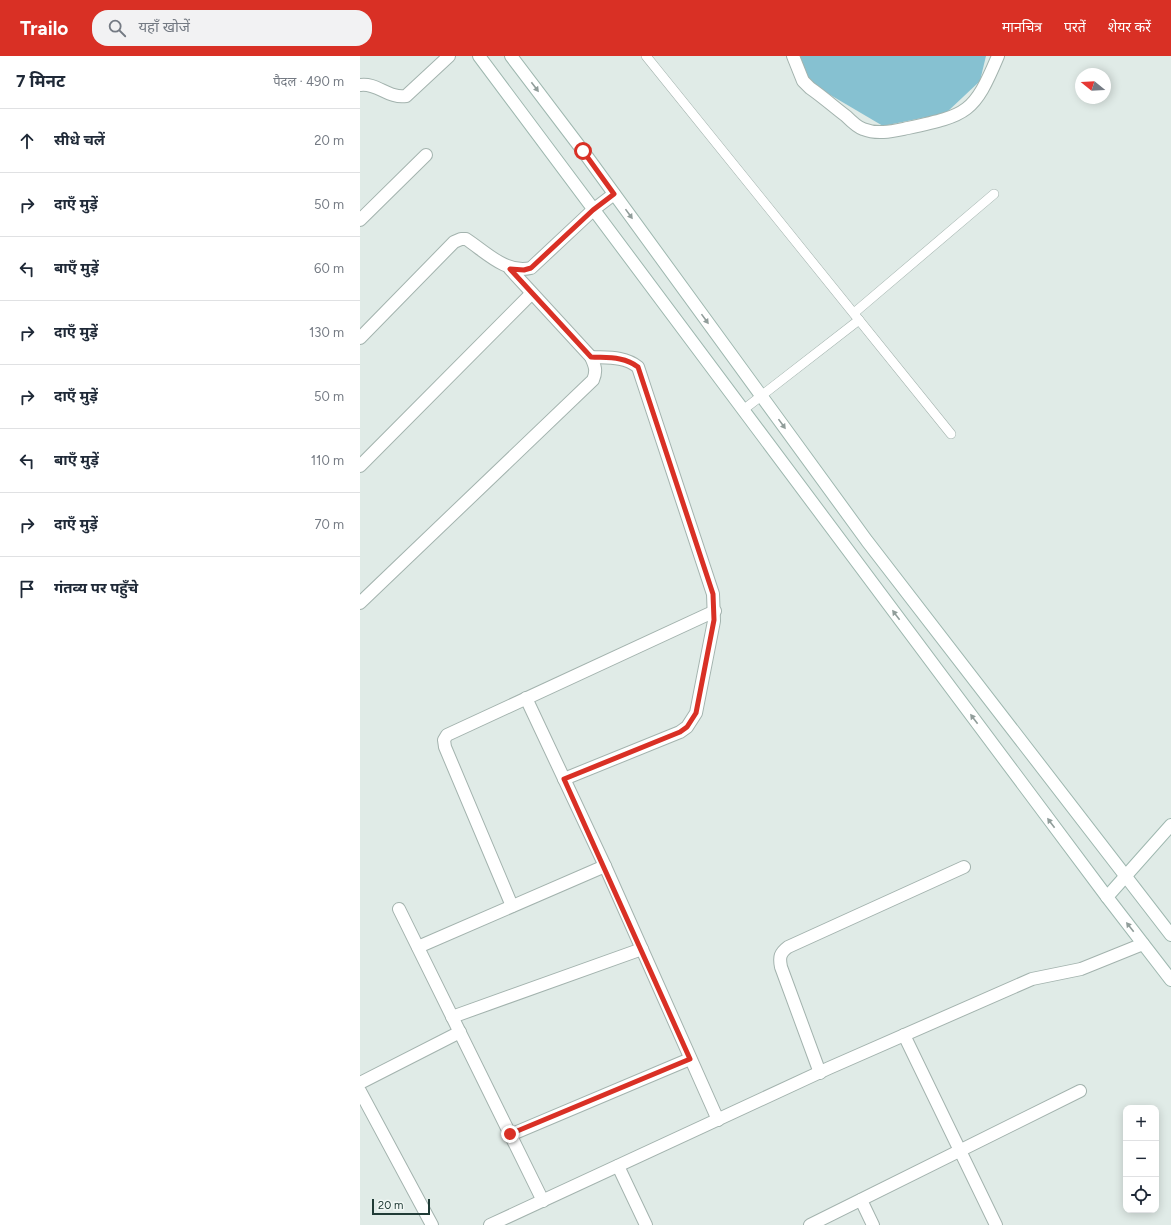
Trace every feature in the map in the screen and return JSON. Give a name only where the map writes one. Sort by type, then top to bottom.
[{"type":"street","points":[[360,85],[371,85],[400,97],[406,96],[449,56]]},
{"type":"street","points":[[479,56],[1107,897],[1171,980]]},
{"type":"street","points":[[511,56],[614,194],[867,541],[1171,935]]},
{"type":"street","points":[[793,56],[804,81],[810,88],[862,129],[880,132],[943,120],[956,116],[969,108],[979,96],[998,56]]},
{"type":"street","points":[[360,220],[426,155]]},
{"type":"street","points":[[510,269],[524,270],[531,268],[593,210],[614,194]]},
{"type":"street","points":[[360,338],[454,242],[461,239],[466,239],[510,269],[591,357],[596,373],[593,380],[360,603]]},
{"type":"street","points":[[360,466],[532,294]]},
{"type":"street","points":[[564,779],[680,732],[687,727],[696,713],[715,611],[713,594],[638,367],[631,361],[624,359],[591,357]]},
{"type":"street","points":[[512,906],[445,747],[444,740],[447,735],[452,731],[715,611]]},
{"type":"street","points":[[526,698],[605,866],[718,1120]]},
{"type":"street","points":[[1107,897],[1171,825]]},
{"type":"street","points":[[418,947],[605,866]]},
{"type":"street","points":[[820,1073],[781,967],[779,959],[781,952],[788,947],[964,867]]},
{"type":"street","points":[[399,909],[543,1200]]},
{"type":"street","points":[[492,1225],[543,1200],[820,1073],[1032,979],[1081,969],[1143,944]]},
{"type":"street","points":[[452,1017],[642,949]]},
{"type":"street","points":[[360,1083],[460,1032]]},
{"type":"street","points":[[904,1035],[996,1225]]},
{"type":"street","points":[[510,1134],[690,1059]]},
{"type":"street","points":[[360,1091],[432,1225]]},
{"type":"street","points":[[810,1225],[1080,1092]]},
{"type":"street","points":[[618,1166],[646,1225]]},
{"type":"street","points":[[861,1200],[873,1225]]},
{"type":"lane","points":[[648,57],[951,434]]},
{"type":"lane","points":[[743,410],[857,317],[994,194]]},
{"type":"water","points":[[800,56],[986,56],[980,81],[946,113],[883,126],[810,83]]},
{"type":"route","points":[[510,1134],[690,1059],[605,866],[564,779],[680,732],[687,727],[693,720],[696,713],[715,611],[713,594],[638,367],[631,361],[624,359],[591,357],[510,269],[524,270],[538,264],[593,210],[614,194],[583,151]]}]
